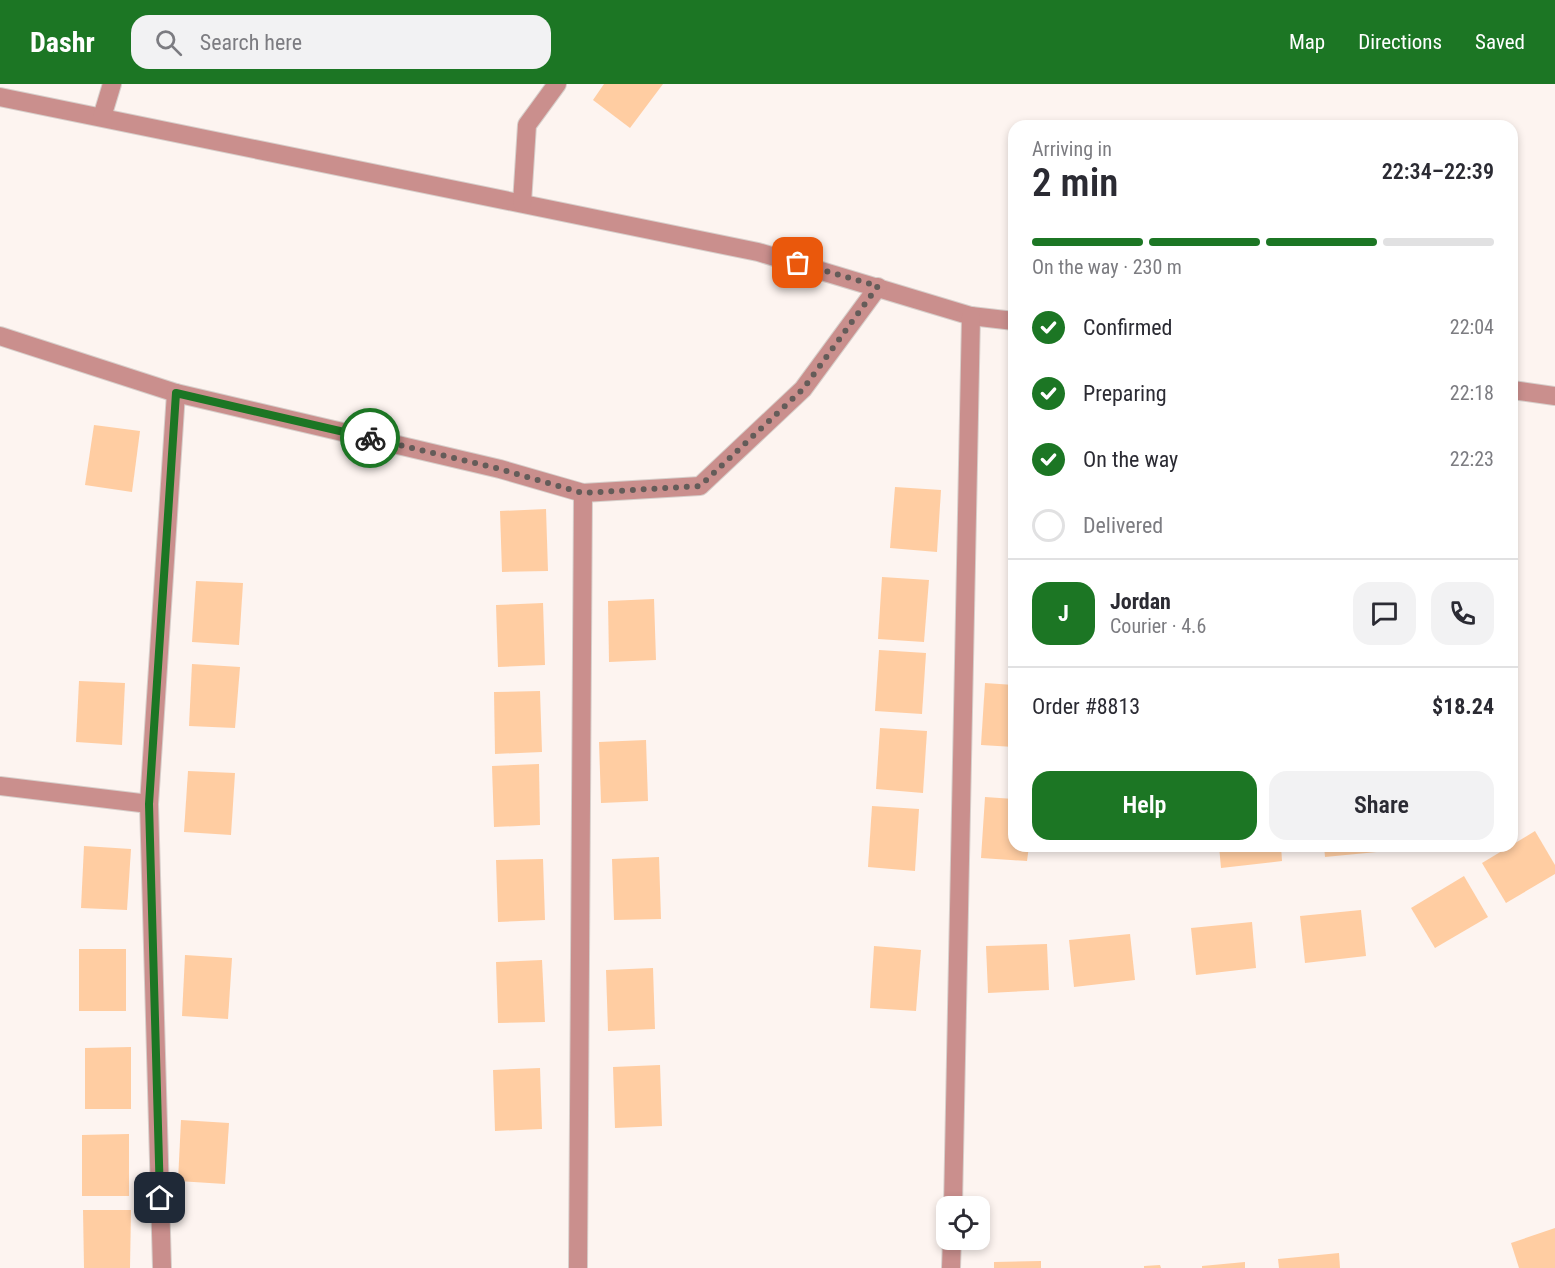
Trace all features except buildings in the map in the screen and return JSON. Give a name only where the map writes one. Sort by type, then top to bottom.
[{"type":"street","points":[[102,117],[112,84]]},
{"type":"street","points":[[522,203],[527,125],[557,84]]},
{"type":"street","points":[[0,97],[758,252],[971,315],[1008,320]]},
{"type":"street","points":[[0,336],[176,393],[500,469],[583,493],[700,486],[803,389],[878,286]]},
{"type":"street","points":[[953,1196],[971,315]]},
{"type":"street","points":[[1518,391],[1555,396]]},
{"type":"street","points":[[162,1268],[149,804],[176,393]]},
{"type":"street","points":[[578,1268],[583,493]]},
{"type":"street","points":[[0,786],[149,804]]},
{"type":"street","points":[[951,1268],[952,1250]]},
{"type":"way so far","points":[[370,438],[500,469],[583,493],[700,486],[803,389],[878,286],[798,263]]},
{"type":"route","points":[[160,1198],[149,804],[176,393],[370,438]]}]
